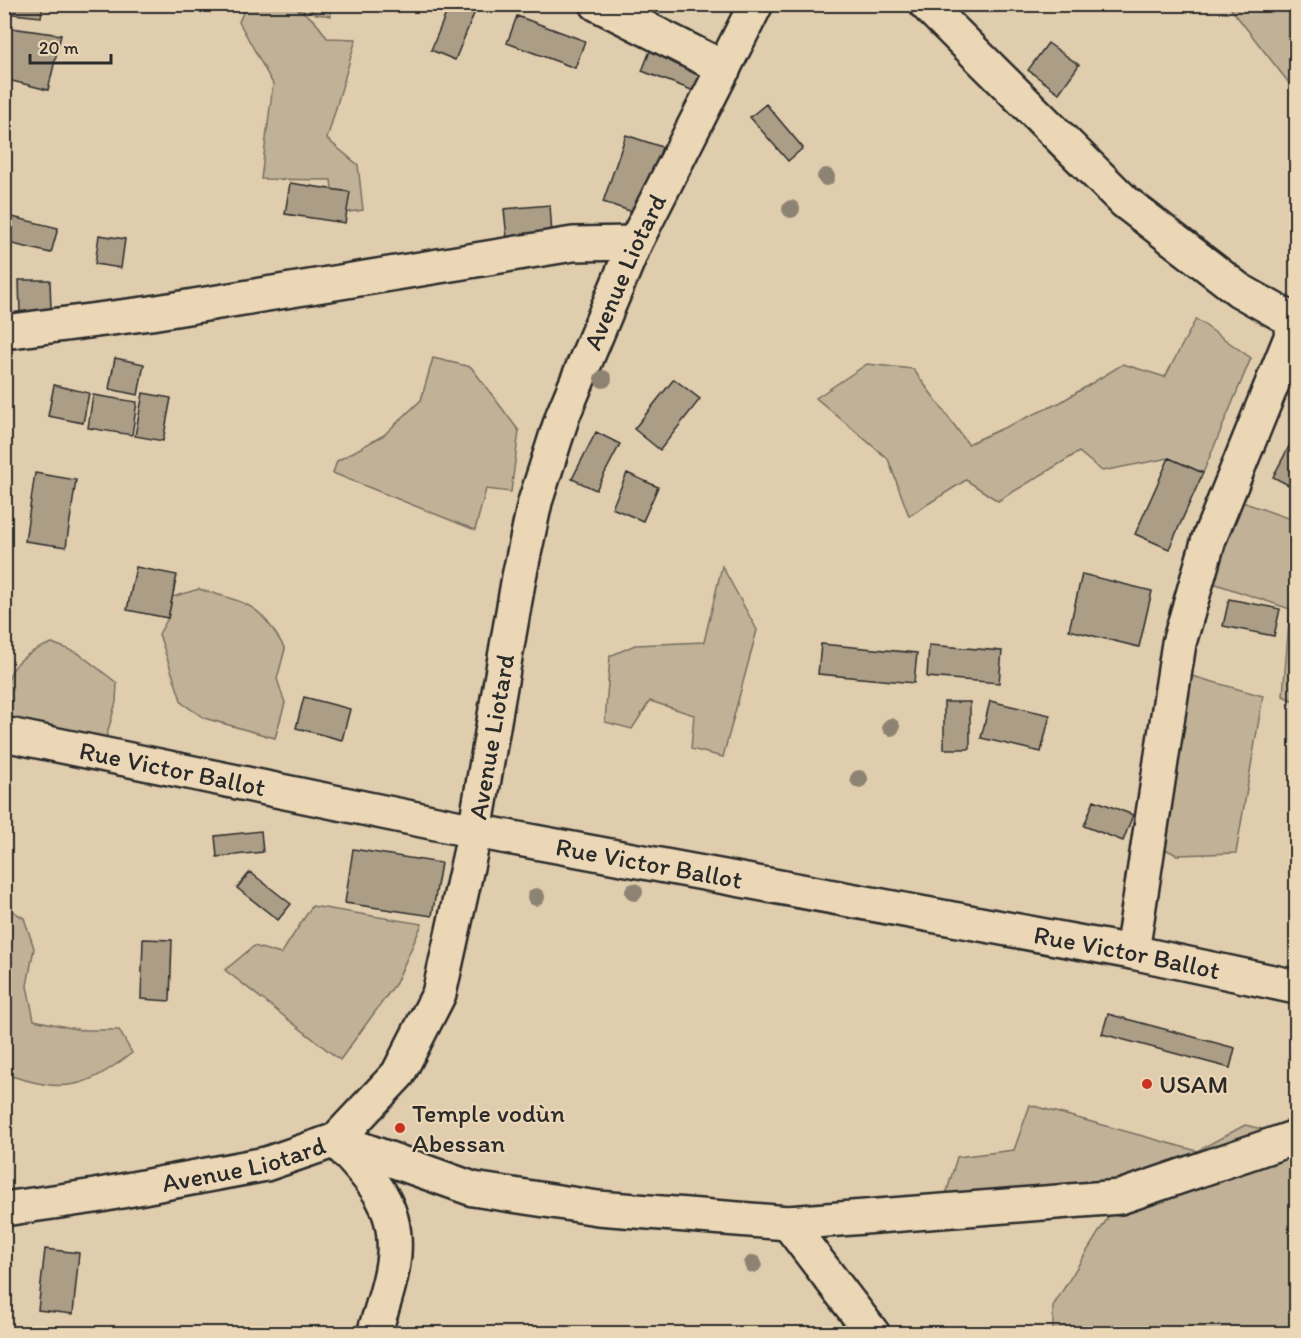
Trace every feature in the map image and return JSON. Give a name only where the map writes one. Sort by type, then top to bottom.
[{"type":"street","points":[[597,4],[724,68]]},
{"type":"street","name":"Avenue Liotard","points":[[4,1209],[95,1196],[266,1164],[336,1140],[398,1074],[439,994],[475,831],[535,502],[563,415],[635,243],[756,4]]},
{"type":"street","points":[[926,4],[1125,202],[1239,290],[1296,324],[1209,539],[1179,643],[1132,952]]},
{"type":"street","points":[[4,332],[151,313],[573,244],[635,243]]},
{"type":"street","name":"Rue Victor Ballot","points":[[4,734],[475,831],[1132,952],[1296,987]]},
{"type":"street","points":[[336,1140],[473,1189],[598,1208],[788,1223],[1120,1197],[1296,1137]]},
{"type":"street","points":[[336,1140],[381,1195],[394,1226],[395,1264],[374,1334]]},
{"type":"street","points":[[788,1223],[873,1334]]},
{"type":"shaded area","points":[[246,5],[293,8],[310,17],[327,38],[356,39],[327,139],[358,165],[363,210],[335,214],[331,180],[261,179],[273,84],[239,22]]},
{"type":"shaded area","points":[[304,5],[330,5],[331,16],[316,14]]},
{"type":"shaded area","points":[[1228,5],[1296,5],[1296,74],[1289,83]]},
{"type":"shaded area","points":[[1196,319],[1251,358],[1203,473],[1169,458],[1102,471],[1079,452],[998,501],[966,480],[909,516],[888,459],[816,398],[867,364],[913,369],[968,444],[1061,402],[1123,364],[1165,377]]},
{"type":"shaded area","points":[[433,358],[471,367],[519,431],[511,492],[486,489],[475,530],[333,473],[337,461],[384,435],[421,400]]},
{"type":"shaded area","points":[[1234,499],[1296,521],[1296,702],[1283,696],[1290,609],[1204,580]]},
{"type":"shaded area","points":[[722,566],[757,630],[723,757],[691,749],[694,715],[650,701],[632,729],[605,722],[610,656],[635,645],[704,642]]},
{"type":"shaded area","points":[[199,589],[241,602],[260,613],[285,649],[277,679],[285,703],[275,738],[204,718],[182,703],[159,634],[168,618],[172,597]]},
{"type":"shaded area","points":[[52,643],[78,653],[117,683],[116,702],[104,745],[5,723],[5,695],[11,673],[25,656]]},
{"type":"shaded area","points":[[1174,671],[1263,696],[1236,853],[1177,855],[1149,841]]},
{"type":"shaded area","points":[[4,906],[24,918],[34,948],[27,986],[34,1020],[81,1030],[119,1030],[132,1053],[100,1075],[72,1084],[43,1084],[5,1074]]},
{"type":"shaded area","points":[[312,906],[422,924],[396,983],[340,1060],[225,970],[254,946],[281,954]]},
{"type":"shaded area","points":[[1030,1105],[1197,1151],[1245,1125],[1296,1137],[1296,1333],[1053,1333],[1053,1306],[1120,1198],[941,1212],[957,1157],[1014,1150]]},
{"type":"building","points":[[4,4],[43,4],[41,17],[4,13]]},
{"type":"building","points":[[450,4],[478,4],[455,60],[431,50]]},
{"type":"building","points":[[517,16],[585,41],[575,68],[507,43]]},
{"type":"building","points":[[4,27],[61,35],[48,90],[4,79]]},
{"type":"building","points":[[1048,43],[1079,65],[1059,93],[1028,70]]},
{"type":"building","points":[[650,51],[710,73],[702,94],[642,71]]},
{"type":"building","points":[[766,104],[803,148],[788,161],[750,117]]},
{"type":"building","points":[[626,135],[662,147],[639,214],[603,202]]},
{"type":"building","points":[[290,183],[350,192],[345,223],[285,214]]},
{"type":"building","points":[[550,205],[552,235],[507,239],[504,209]]},
{"type":"building","points":[[4,215],[58,228],[51,253],[4,242]]},
{"type":"building","points":[[99,235],[125,239],[121,268],[95,264]]},
{"type":"building","points":[[19,280],[50,280],[51,311],[20,313]]},
{"type":"building","points":[[115,358],[144,364],[138,395],[109,389]]},
{"type":"building","points":[[674,379],[700,399],[660,450],[634,429]]},
{"type":"building","points":[[54,385],[89,393],[83,423],[48,416]]},
{"type":"building","points":[[143,393],[171,398],[163,441],[135,436]]},
{"type":"building","points":[[93,395],[137,402],[132,435],[88,428]]},
{"type":"building","points":[[596,432],[620,444],[596,490],[572,479]]},
{"type":"building","points":[[1294,437],[1296,438],[1296,489],[1273,477]]},
{"type":"building","points":[[1169,458],[1203,473],[1169,549],[1135,534]]},
{"type":"building","points":[[35,473],[76,480],[66,547],[25,541]]},
{"type":"building","points":[[627,473],[658,487],[643,521],[612,508]]},
{"type":"building","points":[[136,567],[177,575],[168,618],[127,610]]},
{"type":"building","points":[[1082,574],[1152,591],[1139,647],[1069,630]]},
{"type":"building","points":[[1229,599],[1280,609],[1274,636],[1223,626]]},
{"type":"building","points":[[821,644],[917,653],[914,683],[818,674]]},
{"type":"building","points":[[929,645],[1002,651],[999,683],[927,677]]},
{"type":"building","points":[[304,697],[350,709],[342,740],[296,728]]},
{"type":"building","points":[[990,701],[1050,715],[1041,752],[981,738]]},
{"type":"building","points":[[944,702],[970,702],[970,749],[944,749]]},
{"type":"building","points":[[1094,800],[1133,815],[1123,841],[1084,826]]},
{"type":"building","points":[[261,831],[263,852],[217,857],[215,836]]},
{"type":"building","points":[[353,849],[441,863],[432,916],[345,903]]},
{"type":"building","points":[[250,872],[291,904],[278,920],[237,888]]},
{"type":"building","points":[[143,939],[172,940],[170,1001],[141,999]]},
{"type":"building","points":[[1108,1014],[1235,1048],[1230,1068],[1102,1034]]},
{"type":"building","points":[[45,1249],[79,1253],[73,1314],[38,1310]]},
{"type":"place","name":"USAM","points":[[1147,1084]]},
{"type":"place","name":"Temple vodùn Abessan","points":[[400,1128]]}]
